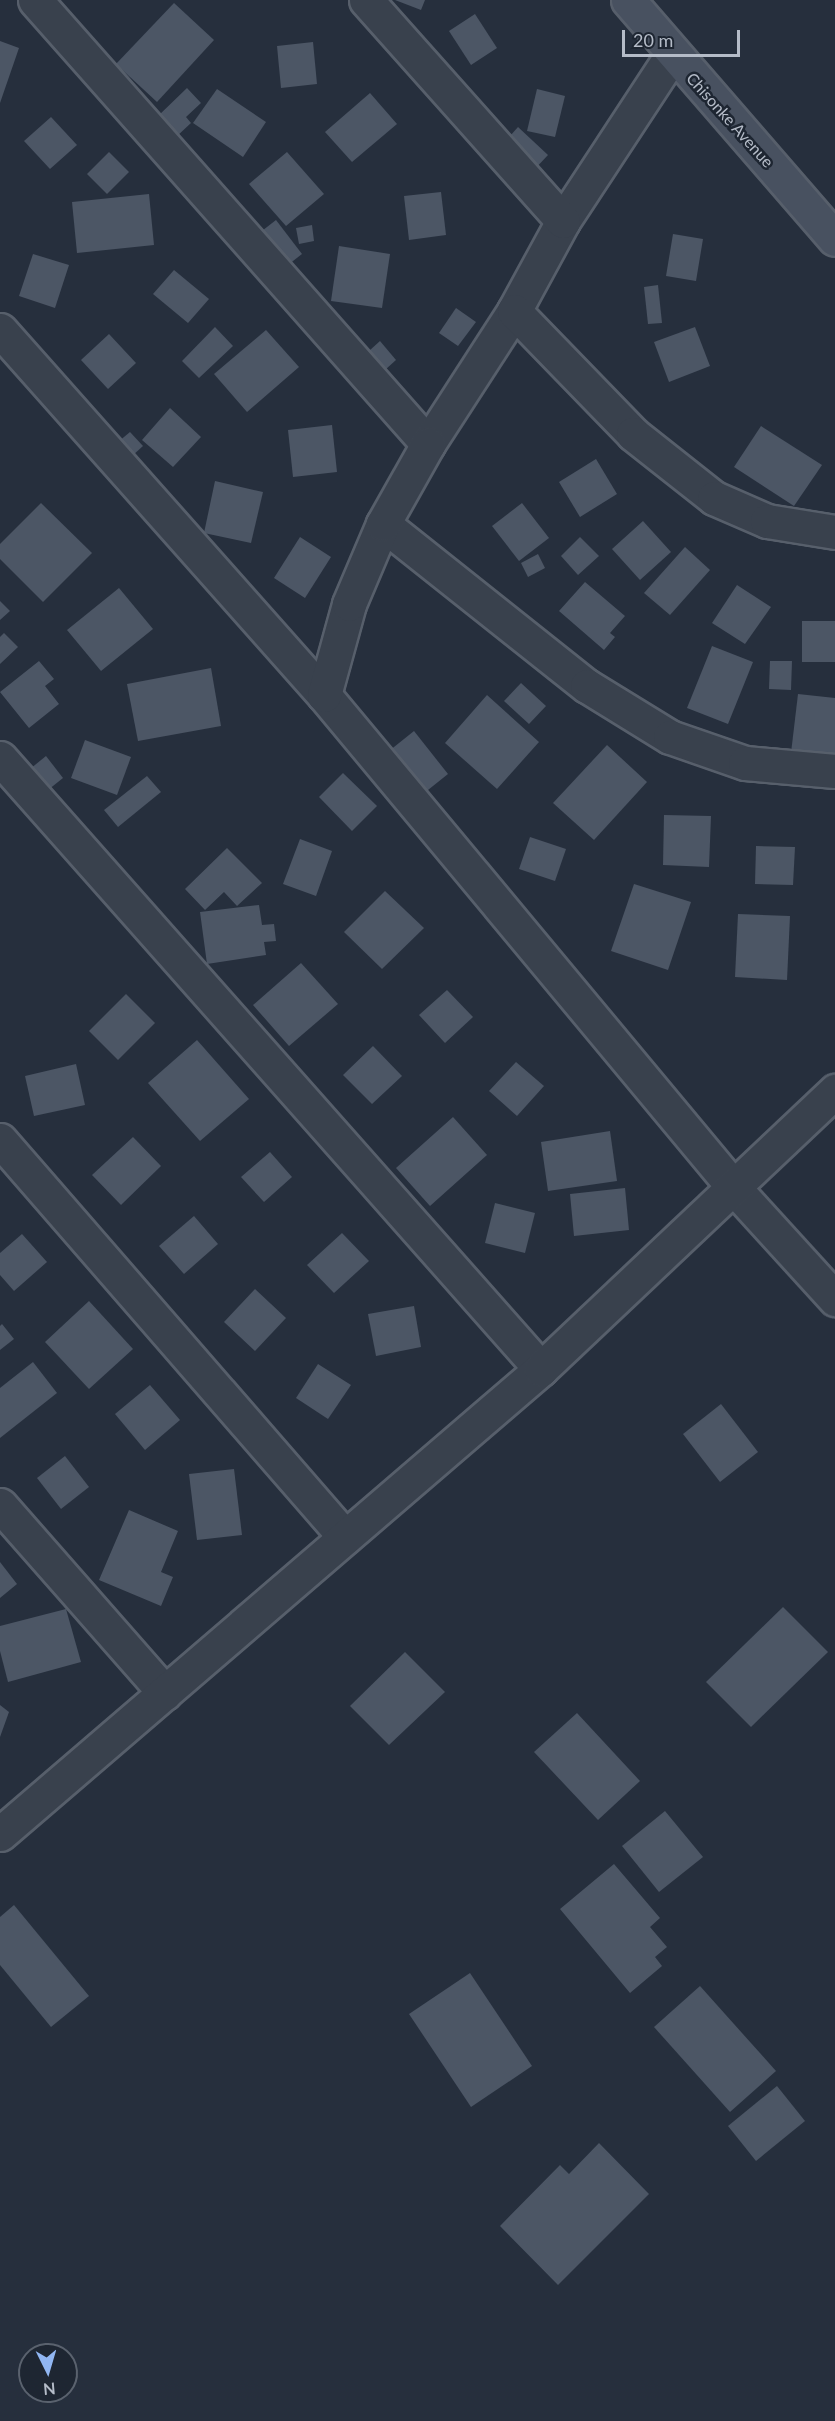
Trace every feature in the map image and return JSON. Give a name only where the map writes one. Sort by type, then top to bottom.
[{"type":"street","points":[[35,0],[428,444]]},
{"type":"street","points":[[366,0],[563,221]]},
{"type":"street","name":"Chisonke Avenue","points":[[627,0],[672,55],[835,239]]},
{"type":"street","points":[[324,695],[349,604],[383,524],[428,444],[514,311],[563,221],[672,55]]},
{"type":"street","points":[[514,311],[633,434],[714,498],[767,521],[835,532]]},
{"type":"street","points":[[0,330],[324,695],[735,1189],[835,1299]]},
{"type":"street","points":[[383,524],[587,686],[670,737],[745,763],[835,771]]},
{"type":"street","points":[[0,758],[541,1369]]},
{"type":"street","points":[[0,1834],[541,1369],[735,1189],[835,1091]]},
{"type":"street","points":[[0,1140],[345,1537]]},
{"type":"street","points":[[0,1505],[165,1693]]},
{"type":"building","points":[[395,0],[425,0],[421,10]]},
{"type":"building","points":[[174,3],[214,40],[157,102],[116,64]]},
{"type":"building","points":[[475,14],[497,48],[471,65],[449,31]]},
{"type":"building","points":[[0,41],[19,48],[0,103]]},
{"type":"building","points":[[313,42],[317,84],[281,88],[277,46]]},
{"type":"building","points":[[187,88],[201,103],[186,117],[191,123],[176,137],[157,117]]},
{"type":"building","points":[[217,89],[266,122],[243,157],[193,123]]},
{"type":"building","points":[[537,89],[565,96],[555,137],[527,131]]},
{"type":"building","points":[[370,93],[397,124],[352,162],[325,132]]},
{"type":"building","points":[[51,117],[77,145],[50,169],[24,141]]},
{"type":"building","points":[[518,127],[548,155],[532,172],[503,144]]},
{"type":"building","points":[[109,152],[129,172],[107,194],[87,174]]},
{"type":"building","points":[[287,152],[324,194],[286,226],[249,184]]},
{"type":"building","points":[[441,192],[446,235],[409,240],[404,196]]},
{"type":"building","points":[[149,194],[154,245],[77,253],[72,202]]},
{"type":"building","points":[[276,220],[302,254],[284,268],[258,234]]},
{"type":"building","points":[[312,225],[314,241],[299,244],[296,228]]},
{"type":"building","points":[[673,234],[703,239],[696,281],[666,276]]},
{"type":"building","points":[[339,246],[390,254],[382,308],[331,301]]},
{"type":"building","points":[[33,254],[69,265],[55,308],[19,296]]},
{"type":"building","points":[[174,270],[209,299],[188,323],[153,294]]},
{"type":"building","points":[[658,285],[662,323],[648,324],[644,287]]},
{"type":"building","points":[[456,308],[476,322],[458,346],[439,333]]},
{"type":"building","points":[[215,327],[233,346],[199,378],[182,361]]},
{"type":"building","points":[[695,327],[710,366],[669,382],[654,342]]},
{"type":"building","points":[[266,330],[299,367],[247,412],[214,374]]},
{"type":"building","points":[[109,334],[136,363],[108,389],[81,360]]},
{"type":"building","points":[[380,341],[396,360],[375,379],[359,360]]},
{"type":"building","points":[[170,408],[201,437],[173,467],[142,440]]},
{"type":"building","points":[[332,425],[337,472],[293,477],[288,430]]},
{"type":"building","points":[[761,426],[822,465],[794,506],[734,467]]},
{"type":"building","points":[[130,432],[143,446],[132,456],[118,442]]},
{"type":"building","points":[[596,459],[617,494],[580,517],[559,482]]},
{"type":"building","points":[[215,481],[263,492],[251,543],[204,533]]},
{"type":"building","points":[[41,503],[92,553],[43,602],[0,559],[0,544]]},
{"type":"building","points":[[522,503],[549,538],[519,561],[492,526]]},
{"type":"building","points":[[643,521],[671,552],[640,580],[612,549]]},
{"type":"building","points":[[300,537],[331,557],[305,598],[274,578]]},
{"type":"building","points":[[580,537],[599,556],[578,575],[561,556]]},
{"type":"building","points":[[685,547],[710,570],[670,615],[644,593]]},
{"type":"building","points":[[538,554],[545,568],[528,577],[521,563]]},
{"type":"building","points":[[585,582],[625,616],[610,633],[615,637],[604,650],[559,611]]},
{"type":"building","points":[[737,585],[771,607],[745,644],[712,623]]},
{"type":"building","points":[[119,588],[153,629],[101,671],[67,630]]},
{"type":"building","points":[[0,601],[10,611],[0,620]]},
{"type":"building","points":[[802,621],[835,621],[835,662],[802,662]]},
{"type":"building","points":[[4,633],[18,647],[0,664],[0,637]]},
{"type":"building","points":[[712,646],[753,662],[728,724],[687,708]]},
{"type":"building","points":[[39,661],[54,679],[45,686],[59,704],[29,728],[0,692]]},
{"type":"building","points":[[770,661],[792,661],[791,690],[769,689]]},
{"type":"building","points":[[211,668],[221,726],[138,741],[127,684]]},
{"type":"building","points":[[521,683],[546,706],[529,724],[504,701]]},
{"type":"building","points":[[798,694],[835,698],[835,758],[791,753]]},
{"type":"building","points":[[487,695],[539,742],[497,789],[445,743]]},
{"type":"building","points":[[414,731],[448,774],[423,794],[389,751]]},
{"type":"building","points":[[85,740],[131,757],[117,795],[71,778]]},
{"type":"building","points":[[607,745],[647,782],[594,840],[553,803]]},
{"type":"building","points":[[46,756],[63,778],[48,790],[30,769]]},
{"type":"building","points":[[343,773],[377,806],[352,831],[319,797]]},
{"type":"building","points":[[147,776],[161,792],[118,827],[104,810]]},
{"type":"building","points":[[664,815],[711,816],[709,867],[663,865]]},
{"type":"building","points":[[530,837],[566,849],[555,881],[519,869]]},
{"type":"building","points":[[300,839],[332,851],[316,896],[283,884]]},
{"type":"building","points":[[756,846],[795,847],[793,885],[755,884]]},
{"type":"building","points":[[227,848],[262,883],[237,906],[224,892],[205,910],[185,889]]},
{"type":"building","points":[[634,884],[691,902],[668,970],[611,951]]},
{"type":"building","points":[[385,891],[424,928],[382,969],[344,932]]},
{"type":"building","points":[[259,905],[262,925],[274,924],[276,941],[264,942],[266,955],[207,964],[200,912]]},
{"type":"building","points":[[738,914],[790,916],[787,980],[735,977]]},
{"type":"building","points":[[301,963],[338,1004],[289,1046],[253,1005]]},
{"type":"building","points":[[447,990],[473,1017],[445,1043],[419,1015]]},
{"type":"building","points":[[126,994],[155,1023],[118,1060],[89,1031]]},
{"type":"building","points":[[197,1040],[249,1099],[200,1141],[148,1083]]},
{"type":"building","points":[[373,1046],[402,1076],[372,1104],[343,1075]]},
{"type":"building","points":[[516,1062],[544,1086],[517,1116],[489,1091]]},
{"type":"building","points":[[76,1064],[85,1105],[34,1116],[25,1076]]},
{"type":"building","points":[[453,1117],[487,1155],[430,1206],[396,1168]]},
{"type":"building","points":[[610,1131],[617,1181],[548,1191],[541,1142]]},
{"type":"building","points":[[133,1137],[161,1166],[121,1205],[92,1175]]},
{"type":"building","points":[[270,1152],[292,1177],[264,1202],[241,1177]]},
{"type":"building","points":[[625,1188],[629,1230],[574,1236],[570,1194]]},
{"type":"building","points":[[495,1203],[535,1213],[525,1253],[485,1243]]},
{"type":"building","points":[[194,1216],[218,1244],[184,1274],[159,1246]]},
{"type":"building","points":[[342,1233],[369,1261],[334,1293],[307,1265]]},
{"type":"building","points":[[22,1234],[47,1262],[14,1291],[0,1275],[0,1253]]},
{"type":"building","points":[[255,1289],[286,1318],[255,1351],[224,1322]]},
{"type":"building","points":[[89,1301],[133,1349],[89,1389],[45,1342]]},
{"type":"building","points":[[414,1306],[421,1347],[376,1356],[368,1314]]},
{"type":"building","points":[[2,1324],[14,1339],[0,1350],[0,1326]]},
{"type":"building","points":[[33,1362],[57,1393],[0,1438],[0,1388]]},
{"type":"building","points":[[318,1364],[351,1385],[328,1419],[296,1398]]},
{"type":"building","points":[[150,1385],[180,1420],[145,1450],[115,1414]]},
{"type":"building","points":[[721,1404],[758,1452],[720,1482],[683,1434]]},
{"type":"building","points":[[65,1456],[89,1487],[61,1509],[37,1478]]},
{"type":"building","points":[[234,1469],[242,1535],[197,1540],[189,1474]]},
{"type":"building","points":[[129,1510],[178,1531],[161,1572],[173,1577],[161,1606],[99,1580]]},
{"type":"building","points":[[0,1562],[17,1584],[0,1598]]},
{"type":"building","points":[[783,1607],[828,1652],[751,1727],[706,1682]]},
{"type":"building","points":[[66,1609],[81,1662],[8,1682],[0,1651],[0,1626]]},
{"type":"building","points":[[405,1652],[445,1692],[389,1745],[350,1706]]},
{"type":"building","points":[[0,1705],[9,1712],[0,1737]]},
{"type":"building","points":[[577,1713],[640,1781],[598,1820],[534,1752]]},
{"type":"building","points":[[665,1811],[703,1857],[659,1892],[622,1846]]},
{"type":"building","points":[[614,1864],[660,1918],[650,1927],[667,1947],[655,1957],[662,1966],[630,1993],[560,1909]]},
{"type":"building","points":[[14,1905],[89,1996],[51,2027],[0,1965],[0,1917]]},
{"type":"building","points":[[470,1973],[532,2066],[471,2107],[409,2014]]},
{"type":"building","points":[[700,1986],[776,2071],[730,2112],[654,2027]]},
{"type":"building","points":[[777,2086],[805,2121],[756,2161],[728,2126]]},
{"type":"building","points":[[599,2143],[649,2194],[558,2285],[500,2226],[560,2165],[569,2174]]}]
